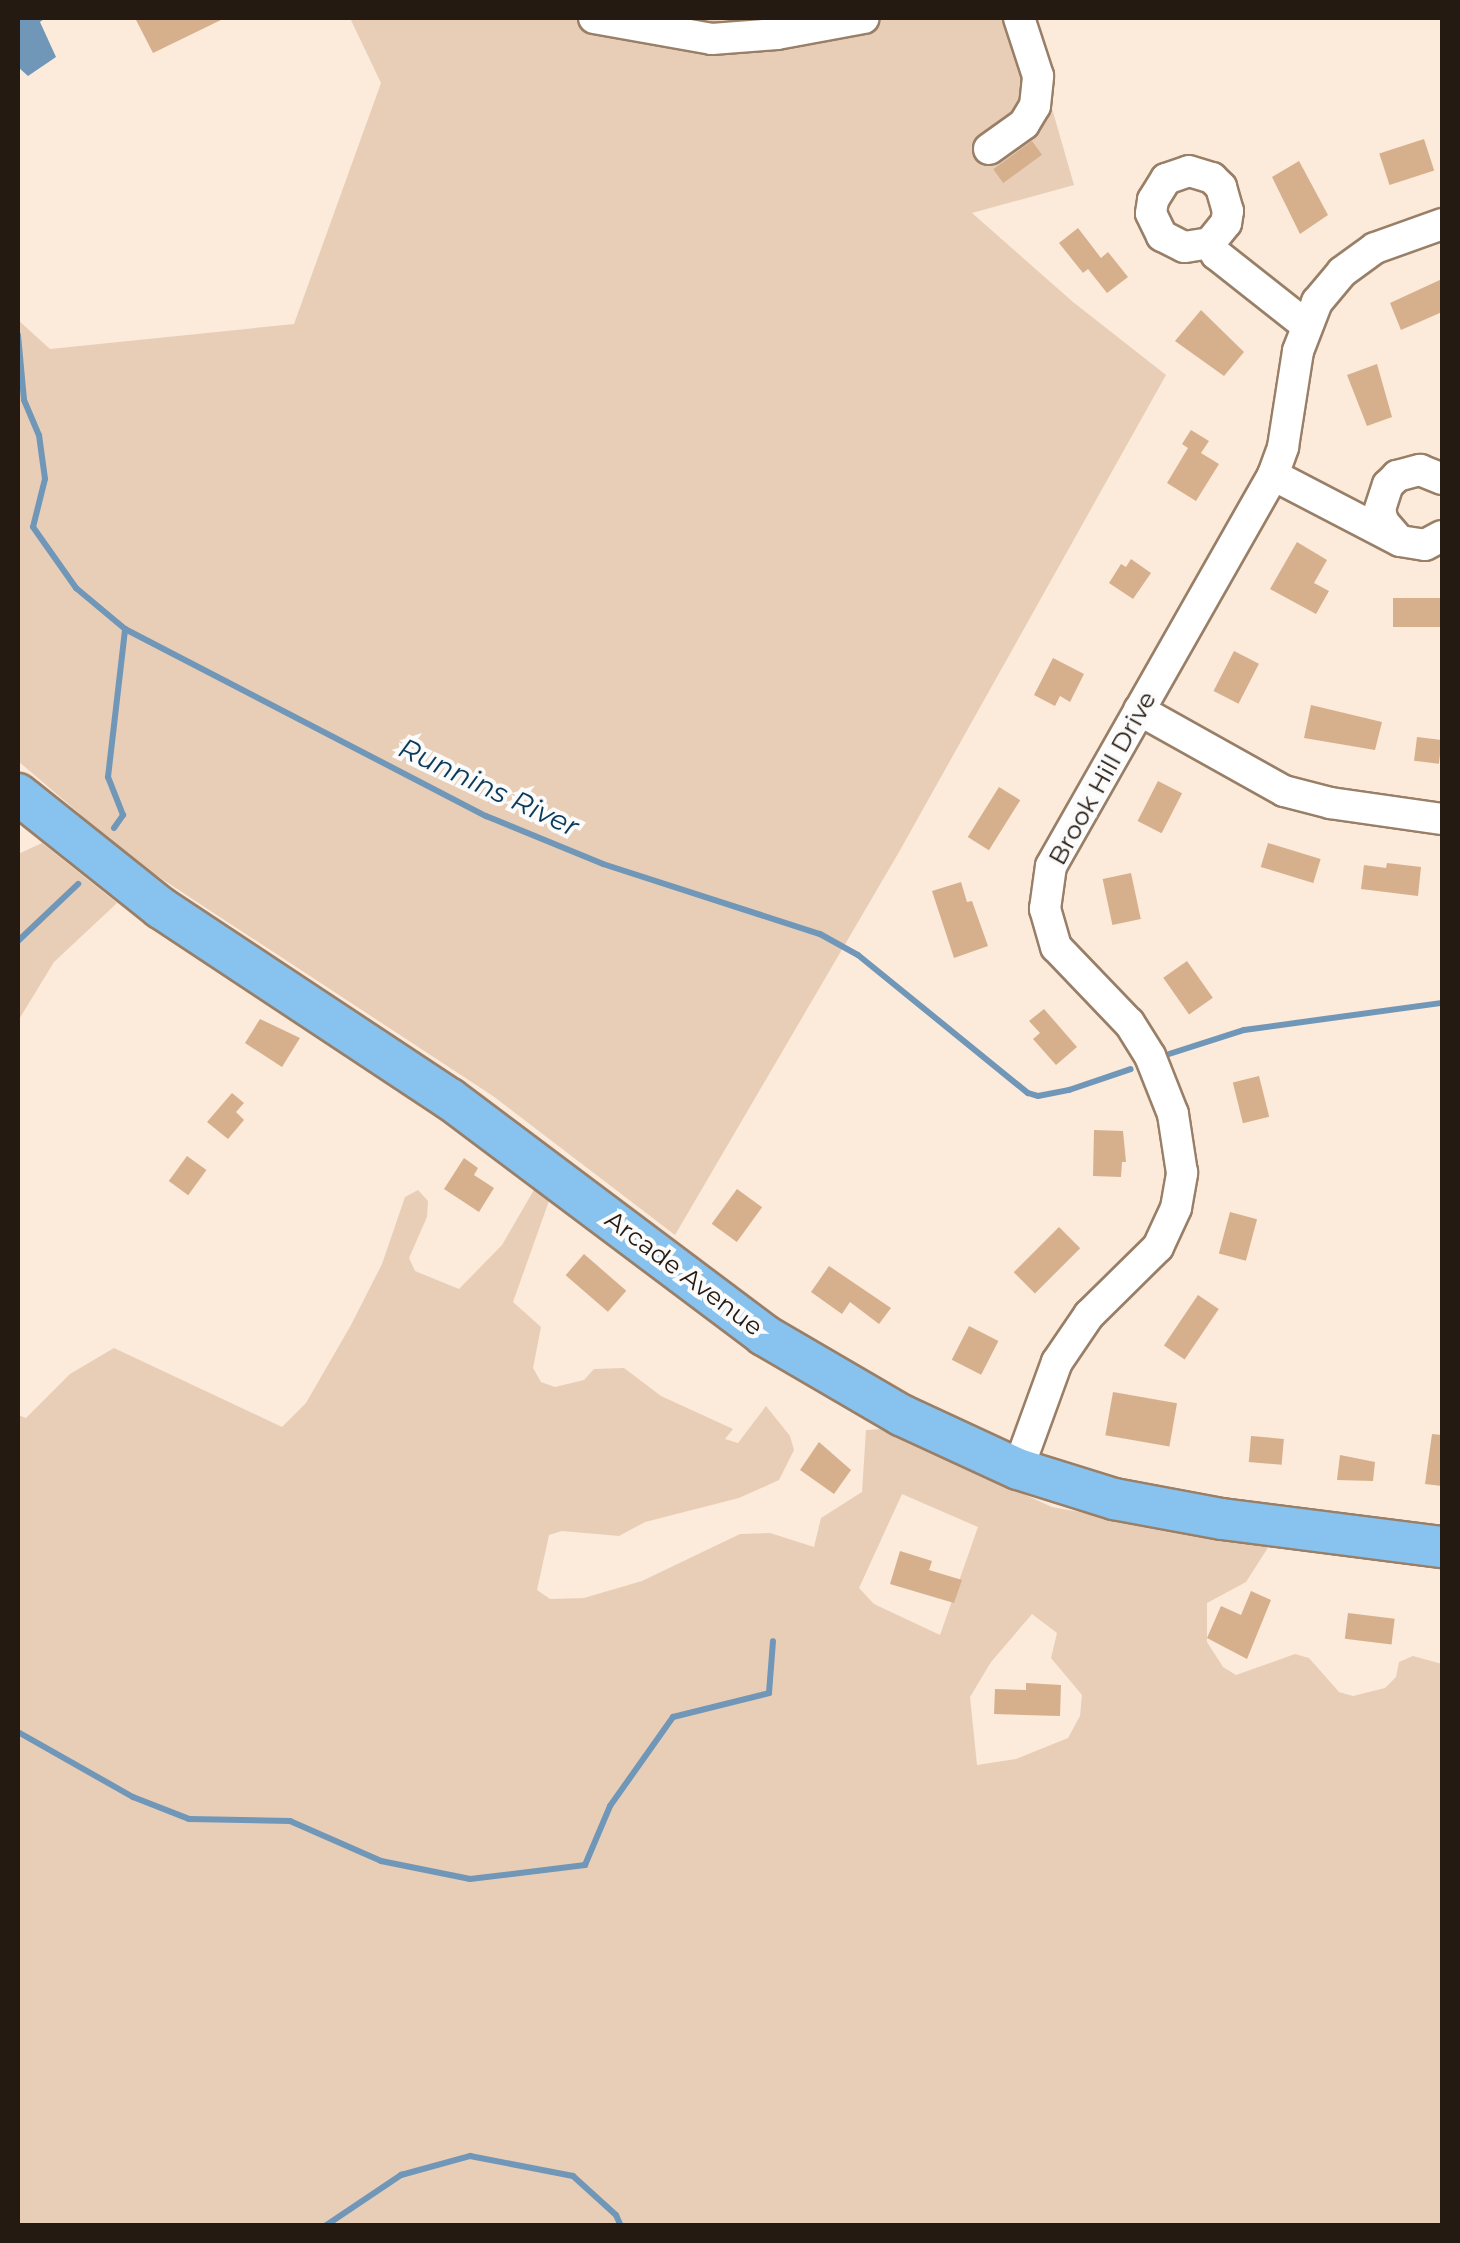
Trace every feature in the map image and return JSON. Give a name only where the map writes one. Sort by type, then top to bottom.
[{"type":"main road","name":"Arcade Avenue","points":[[18,794],[161,908],[450,1100],[764,1334],[901,1415],[1018,1469],[1168,1510],[1442,1547]]},
{"type":"street","points":[[594,18],[712,39],[777,34],[864,18]]},
{"type":"street","points":[[989,150],[1024,124],[1035,106],[1038,76],[1020,18]]},
{"type":"street","name":"Brook Hill Drive","points":[[1018,1469],[1057,1362],[1089,1316],[1158,1247],[1181,1189],[1179,1135],[1161,1078],[1128,1024],[1056,946],[1045,909],[1051,866],[1272,475],[1284,448],[1306,324],[1330,285],[1356,260],[1392,240],[1442,224]]},
{"type":"street","points":[[1210,242],[1227,267],[1306,324]]},
{"type":"street","points":[[1329,504],[1365,501],[1398,476],[1420,470],[1442,479]]},
{"type":"street","points":[[1272,475],[1400,541],[1426,545],[1442,536]]},
{"type":"street","points":[[1388,484],[1380,509],[1382,522],[1400,541]]},
{"type":"street","points":[[1139,710],[1284,790],[1330,803],[1442,819]]},
{"type":"shaded area","points":[[350,18],[1026,18],[1074,185],[972,213],[1073,302],[1166,375],[899,852],[675,1235],[493,1096],[136,862],[18,761],[18,320],[50,349],[294,324],[381,83]]},
{"type":"shaded area","points":[[42,843],[117,903],[54,962],[18,1021],[18,854]]},
{"type":"shaded area","points":[[535,1188],[550,1198],[513,1302],[541,1327],[533,1368],[541,1382],[555,1387],[584,1380],[594,1369],[624,1368],[661,1396],[733,1429],[725,1439],[738,1443],[766,1406],[790,1436],[794,1450],[779,1480],[739,1498],[645,1522],[619,1536],[562,1531],[549,1535],[537,1590],[550,1599],[584,1598],[642,1581],[740,1534],[770,1533],[814,1547],[821,1518],[862,1492],[866,1430],[881,1429],[1052,1507],[1269,1546],[1246,1582],[1207,1603],[1207,1642],[1223,1667],[1236,1675],[1295,1654],[1309,1658],[1339,1692],[1353,1696],[1385,1688],[1396,1677],[1399,1662],[1413,1656],[1442,1664],[1442,2225],[18,2226],[18,1415],[26,1418],[70,1374],[114,1348],[282,1427],[306,1403],[351,1325],[382,1264],[405,1197],[418,1190],[428,1201],[427,1217],[409,1258],[415,1271],[459,1289],[502,1245]],"holes":[[[902,1494],[978,1527],[940,1635],[874,1604],[859,1588]],[[1032,1614],[1057,1633],[1051,1658],[1082,1695],[1080,1716],[1068,1738],[1016,1759],[977,1765],[970,1697],[991,1662]]]},
{"type":"water","points":[[18,18],[45,18],[40,22],[56,57],[28,76],[18,67]]},
{"type":"building","points":[[135,18],[225,18],[153,53]]},
{"type":"building","points":[[1424,139],[1434,170],[1389,185],[1379,154]]},
{"type":"building","points":[[1032,141],[1042,155],[1003,183],[993,169]]},
{"type":"building","points":[[1299,161],[1328,215],[1300,234],[1272,177]]},
{"type":"building","points":[[1078,228],[1101,258],[1108,252],[1128,277],[1107,293],[1088,269],[1083,273],[1059,243]]},
{"type":"building","points":[[1442,279],[1442,312],[1401,330],[1390,303]]},
{"type":"building","points":[[1201,310],[1244,352],[1224,376],[1175,341]]},
{"type":"building","points":[[1377,364],[1392,417],[1367,426],[1347,375]]},
{"type":"building","points":[[1191,430],[1209,441],[1201,453],[1219,464],[1196,501],[1167,483],[1188,448],[1182,444]]},
{"type":"building","points":[[1297,542],[1327,560],[1314,583],[1329,591],[1316,614],[1270,589]]},
{"type":"building","points":[[1131,559],[1151,573],[1133,599],[1109,583],[1121,564],[1126,567]]},
{"type":"building","points":[[1393,598],[1442,598],[1442,627],[1393,627]]},
{"type":"building","points":[[1234,651],[1259,664],[1239,704],[1214,691]]},
{"type":"building","points":[[1053,658],[1084,674],[1070,702],[1060,696],[1055,706],[1034,695]]},
{"type":"building","points":[[1311,705],[1382,722],[1375,750],[1304,738]]},
{"type":"building","points":[[1417,737],[1442,740],[1439,764],[1414,761]]},
{"type":"building","points":[[1158,781],[1182,793],[1162,833],[1138,821]]},
{"type":"building","points":[[999,787],[1020,800],[989,850],[968,837]]},
{"type":"building","points":[[1268,843],[1321,859],[1313,883],[1261,867]]},
{"type":"building","points":[[1387,863],[1421,867],[1418,896],[1361,889],[1364,865],[1386,868]]},
{"type":"building","points":[[1131,873],[1141,919],[1112,925],[1103,879]]},
{"type":"building","points":[[961,882],[988,946],[954,958],[932,891]]},
{"type":"building","points":[[1187,961],[1213,998],[1189,1014],[1163,978]]},
{"type":"building","points":[[1044,1009],[1077,1047],[1056,1065],[1033,1039],[1040,1033],[1029,1021]]},
{"type":"building","points":[[260,1019],[300,1038],[282,1067],[245,1043]]},
{"type":"building","points":[[1259,1076],[1269,1117],[1243,1123],[1233,1083]]},
{"type":"building","points":[[232,1093],[244,1103],[236,1112],[244,1120],[228,1139],[207,1122]]},
{"type":"building","points":[[1094,1130],[1123,1131],[1126,1162],[1122,1162],[1121,1177],[1093,1176]]},
{"type":"building","points":[[187,1156],[206,1170],[188,1195],[169,1181]]},
{"type":"building","points":[[464,1158],[478,1168],[474,1175],[494,1188],[479,1212],[444,1189]]},
{"type":"building","points":[[737,1189],[762,1207],[737,1242],[712,1224]]},
{"type":"building","points":[[1230,1212],[1257,1219],[1246,1261],[1219,1254]]},
{"type":"building","points":[[1059,1227],[1080,1248],[1035,1293],[1014,1272]]},
{"type":"building","points":[[584,1254],[626,1291],[608,1312],[566,1275]]},
{"type":"building","points":[[829,1266],[891,1308],[879,1324],[850,1302],[842,1314],[811,1292]]},
{"type":"building","points":[[1198,1295],[1219,1309],[1185,1360],[1164,1346]]},
{"type":"building","points":[[969,1326],[998,1341],[981,1375],[952,1360]]},
{"type":"building","points":[[1113,1392],[1177,1403],[1169,1447],[1105,1435]]},
{"type":"building","points":[[1432,1434],[1442,1435],[1442,1486],[1425,1484]]},
{"type":"building","points":[[1251,1436],[1284,1439],[1282,1465],[1249,1462]]},
{"type":"building","points":[[819,1442],[851,1470],[834,1494],[800,1470]]},
{"type":"building","points":[[1340,1455],[1375,1462],[1373,1481],[1337,1480]]},
{"type":"building","points":[[900,1551],[932,1561],[929,1570],[962,1580],[954,1603],[890,1584]]},
{"type":"building","points":[[1251,1591],[1271,1600],[1247,1659],[1207,1638],[1221,1606],[1241,1615]]},
{"type":"building","points":[[1348,1613],[1395,1619],[1391,1645],[1345,1639]]},
{"type":"building","points":[[1026,1683],[1061,1685],[1060,1716],[994,1714],[995,1689],[1026,1690]]},
{"type":"waterway","name":"Runnins River","points":[[18,335],[24,400],[39,435],[45,479],[33,527],[76,588],[125,629],[486,816],[603,864],[820,934],[858,955],[1028,1093],[1038,1096],[1069,1090],[1131,1069]]},
{"type":"waterway","points":[[114,828],[123,815],[108,777],[125,629]]},
{"type":"waterway","points":[[18,941],[78,884]]},
{"type":"waterway","name":"Runnins River","points":[[1169,1054],[1244,1030],[1442,1003]]},
{"type":"waterway","points":[[18,1732],[133,1797],[189,1819],[290,1821],[381,1861],[470,1879],[585,1865],[610,1806],[673,1717],[769,1693],[773,1641]]},
{"type":"waterway","points":[[325,2226],[401,2175],[470,2156],[573,2176],[616,2215],[621,2226]]}]
